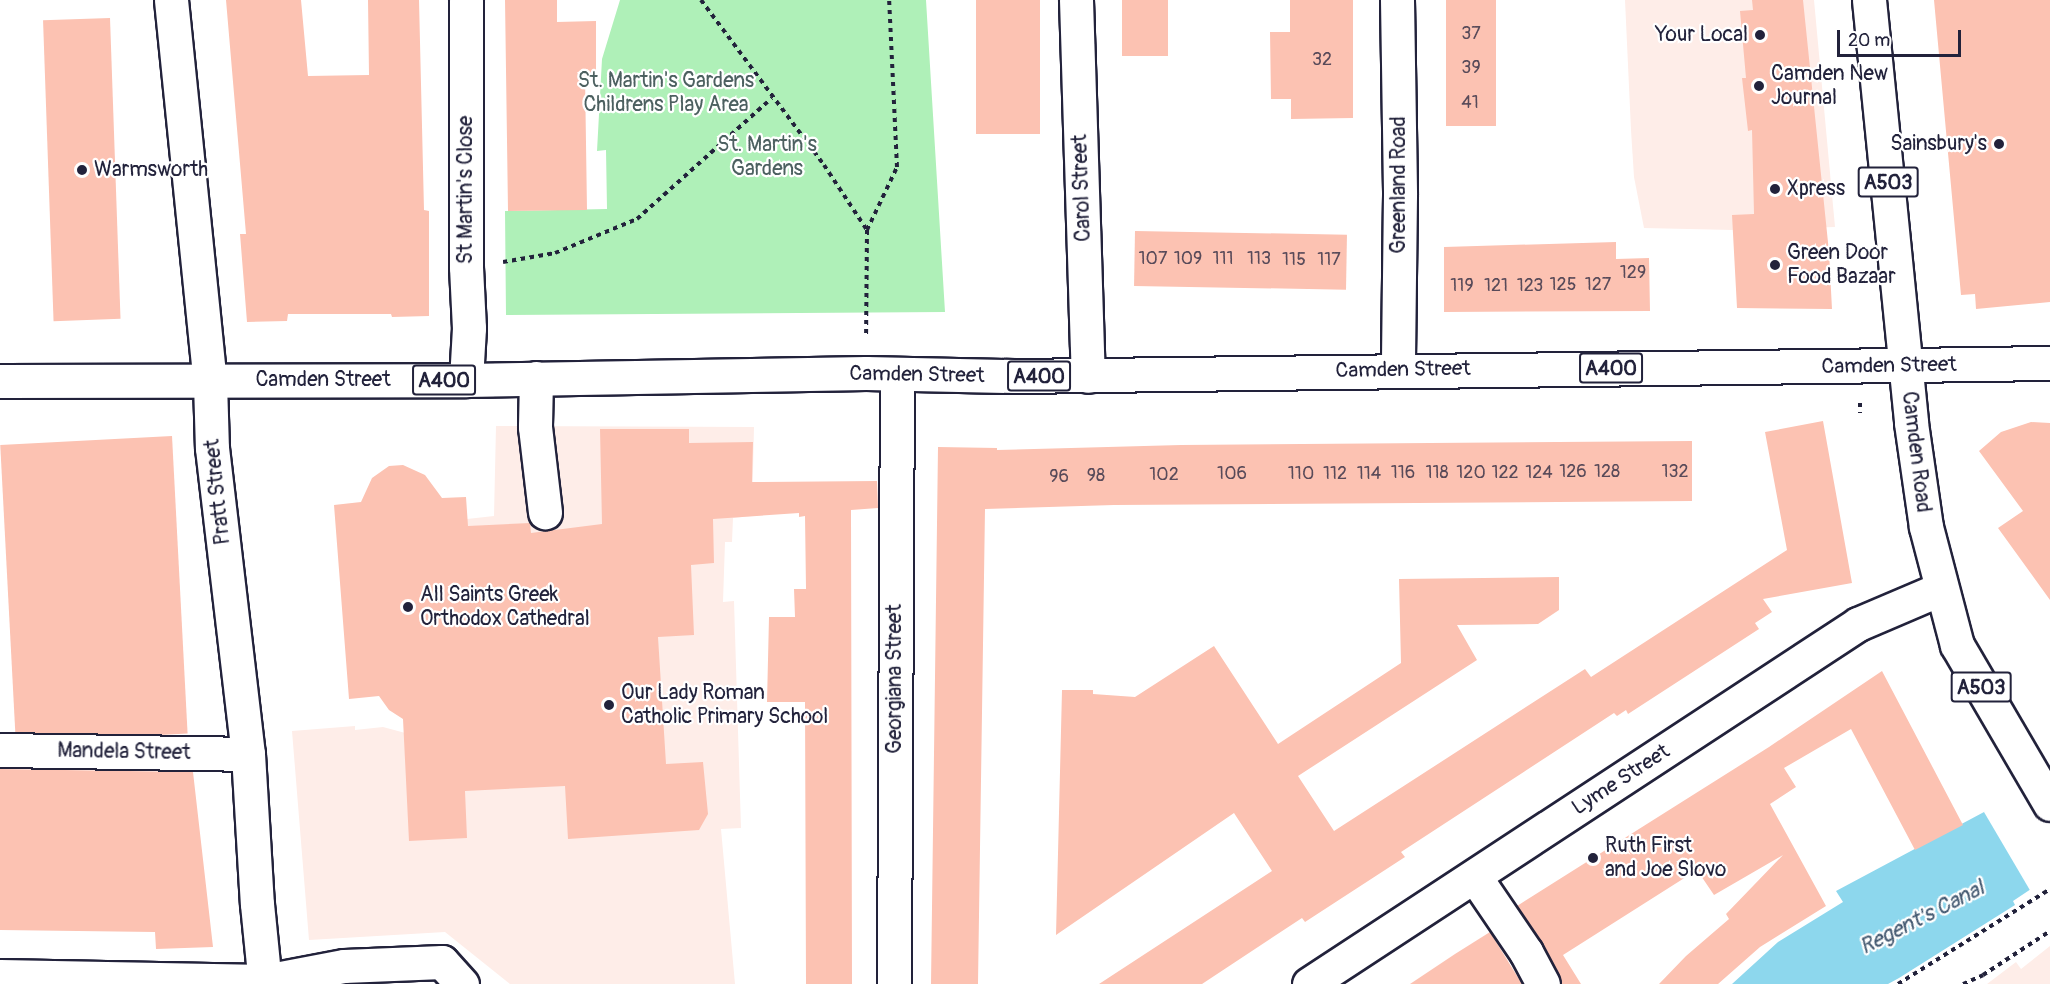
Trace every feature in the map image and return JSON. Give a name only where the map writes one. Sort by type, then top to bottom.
[{"type":"main road","name":"Pratt Street","points":[[171,0],[210,382],[213,448],[248,754],[257,904],[265,982]]},
{"type":"main road","name":"St Martin's Close","points":[[466,0],[466,267],[469,328],[466,380]]},
{"type":"main road","name":"Carol Street","points":[[1076,0],[1088,376]]},
{"type":"main road","name":"Greenland Road","points":[[1398,0],[1400,195],[1398,369]]},
{"type":"main road","name":"Camden Road","points":[[1869,0],[1915,460],[1940,589],[1957,645],[2043,792]]},
{"type":"main road","name":"Camden Street","points":[[0,381],[466,380],[881,374],[1088,376],[1398,369],[2050,363]]},
{"type":"main road","name":"Georgiana Street","points":[[881,374],[894,984]]},
{"type":"main road","points":[[536,378],[535,427],[545,512]]},
{"type":"main road","name":"Lyme Street","points":[[1309,984],[1858,624],[1940,589]]},
{"type":"main road","name":"Mandela Street","points":[[0,750],[248,754]]},
{"type":"main road","points":[[1475,877],[1526,952],[1543,984]]},
{"type":"main road","points":[[0,976],[265,982],[291,974],[344,966],[442,962],[462,984]]},
{"type":"path","points":[[701,0],[824,165],[867,230],[881,374]]},
{"type":"path","points":[[867,230],[897,167],[889,0]]},
{"type":"path","points":[[497,263],[555,253],[637,219],[772,98]]},
{"type":"path","points":[[1898,984],[2050,889]]},
{"type":"path","points":[[1963,984],[1983,975],[2050,931]]},
{"type":"shaded area","points":[[1625,0],[1814,0],[1835,227],[1733,230],[1644,228],[1634,177]]},
{"type":"shaded area","name":"Our Lady Roman Catholic Primary School","points":[[496,426],[754,427],[752,516],[733,518],[732,542],[725,542],[723,602],[734,601],[741,828],[721,829],[735,984],[510,984],[445,932],[309,940],[292,731],[355,726],[355,730],[383,727],[409,734],[467,519],[494,516]]},
{"type":"shaded area","points":[[2050,946],[2050,984],[1987,984],[2016,962],[2021,969]]},
{"type":"green space","name":"St. Martin's Gardens","points":[[620,0],[926,0],[945,312],[506,315],[505,211],[607,209],[606,150],[597,151],[602,59]]},
{"type":"water","name":"Regent's Canal","points":[[2050,803],[2031,889],[2013,901],[2015,905],[1899,978],[1888,984],[1732,984],[1778,942],[1843,902],[1836,891],[1984,812]]},
{"type":"pier","points":[[2050,800],[2050,883],[2031,892],[1984,812],[1991,808]]},
{"type":"building","points":[[226,0],[301,0],[308,76],[369,75],[368,0],[419,0],[424,210],[429,211],[429,316],[288,314],[287,321],[247,322],[240,234],[246,234]]},
{"type":"building","points":[[505,0],[557,0],[557,22],[596,21],[596,75],[585,76],[587,210],[508,211]]},
{"type":"building","points":[[976,0],[1040,0],[1040,134],[976,134]]},
{"type":"building","points":[[1122,0],[1168,0],[1168,56],[1122,56]]},
{"type":"building","points":[[1290,0],[1353,0],[1353,118],[1291,119],[1291,99],[1271,99],[1270,32],[1290,32]]},
{"type":"building","points":[[1446,0],[1496,0],[1496,126],[1446,126]]},
{"type":"building","points":[[1752,0],[1803,0],[1829,252],[1832,309],[1737,308],[1732,215],[1754,214],[1752,130],[1748,131],[1742,78],[1746,78],[1740,11],[1753,10]]},
{"type":"building","name":"Sainsbury's","points":[[1934,0],[2050,0],[2050,302],[1976,309],[1975,294],[1961,295]]},
{"type":"building","name":"Warmsworth","points":[[110,18],[121,319],[54,321],[43,20]]},
{"type":"building","points":[[1135,231],[1347,235],[1346,290],[1134,286]]},
{"type":"building","points":[[1616,242],[1616,259],[1649,258],[1650,311],[1444,312],[1444,247]]},
{"type":"building","points":[[1823,421],[1852,583],[1763,599],[1772,612],[1755,623],[1759,629],[1628,714],[1626,710],[1617,716],[1614,713],[1401,852],[1405,857],[1305,922],[1302,918],[1202,984],[1099,984],[1272,871],[1234,813],[1056,935],[1062,690],[1093,690],[1093,694],[1135,697],[1214,646],[1278,744],[1401,663],[1399,579],[1559,577],[1559,610],[1538,624],[1457,625],[1477,660],[1298,776],[1334,831],[1585,669],[1591,677],[1787,550],[1765,432]]},
{"type":"building","points":[[2031,422],[2050,423],[2050,600],[1998,528],[2023,511],[1979,451],[2001,432]]},
{"type":"building","points":[[600,429],[689,429],[689,443],[753,442],[752,482],[877,481],[878,508],[851,510],[852,984],[806,984],[805,702],[767,702],[769,617],[795,617],[794,589],[806,589],[805,516],[799,517],[799,513],[713,519],[714,563],[691,565],[694,635],[658,637],[666,764],[703,762],[708,814],[699,830],[568,839],[565,786],[465,791],[467,838],[409,841],[403,719],[389,710],[379,696],[349,699],[334,505],[361,502],[372,478],[389,466],[403,465],[425,475],[442,498],[466,497],[468,526],[530,523],[531,533],[602,524]]},
{"type":"building","points":[[172,436],[188,734],[16,743],[0,445]]},
{"type":"building","points":[[1692,441],[1692,501],[1114,505],[985,509],[978,984],[931,984],[938,447],[997,448],[997,450],[1181,445]]},
{"type":"building","points":[[1882,671],[1963,825],[1915,850],[1851,729],[1784,768],[1796,787],[1770,804],[1826,906],[1760,947],[1718,984],[1659,984],[1686,956],[1729,919],[1726,914],[1783,855],[1714,895],[1697,870],[1563,955],[1581,984],[1562,984],[1543,943],[1517,906],[1769,747]]},
{"type":"building","points":[[0,769],[193,772],[213,947],[156,949],[155,932],[0,930]]},
{"type":"building","points":[[1490,932],[1522,984],[1410,984],[1455,954]]},
{"type":"place","name":"Your Local","points":[[1760,35]]},
{"type":"place","name":"Camden New Journal","points":[[1759,86]]},
{"type":"place","name":"Sainsbury's","points":[[1999,144]]},
{"type":"place","name":"Warmsworth","points":[[82,170]]},
{"type":"place","name":"Xpress","points":[[1775,189]]},
{"type":"place","name":"Green Door Food Bazaar","points":[[1775,265]]},
{"type":"place","name":"All Saints Greek Orthodox Cathedral","points":[[408,607]]},
{"type":"place","name":"Our Lady Roman Catholic Primary School","points":[[609,705]]},
{"type":"place","name":"Ruth First and Joe Slovo","points":[[1593,858]]},
{"type":"park label","name":"St. Martin's Gardens Childrens Play Area","points":[[666,93]]}]
